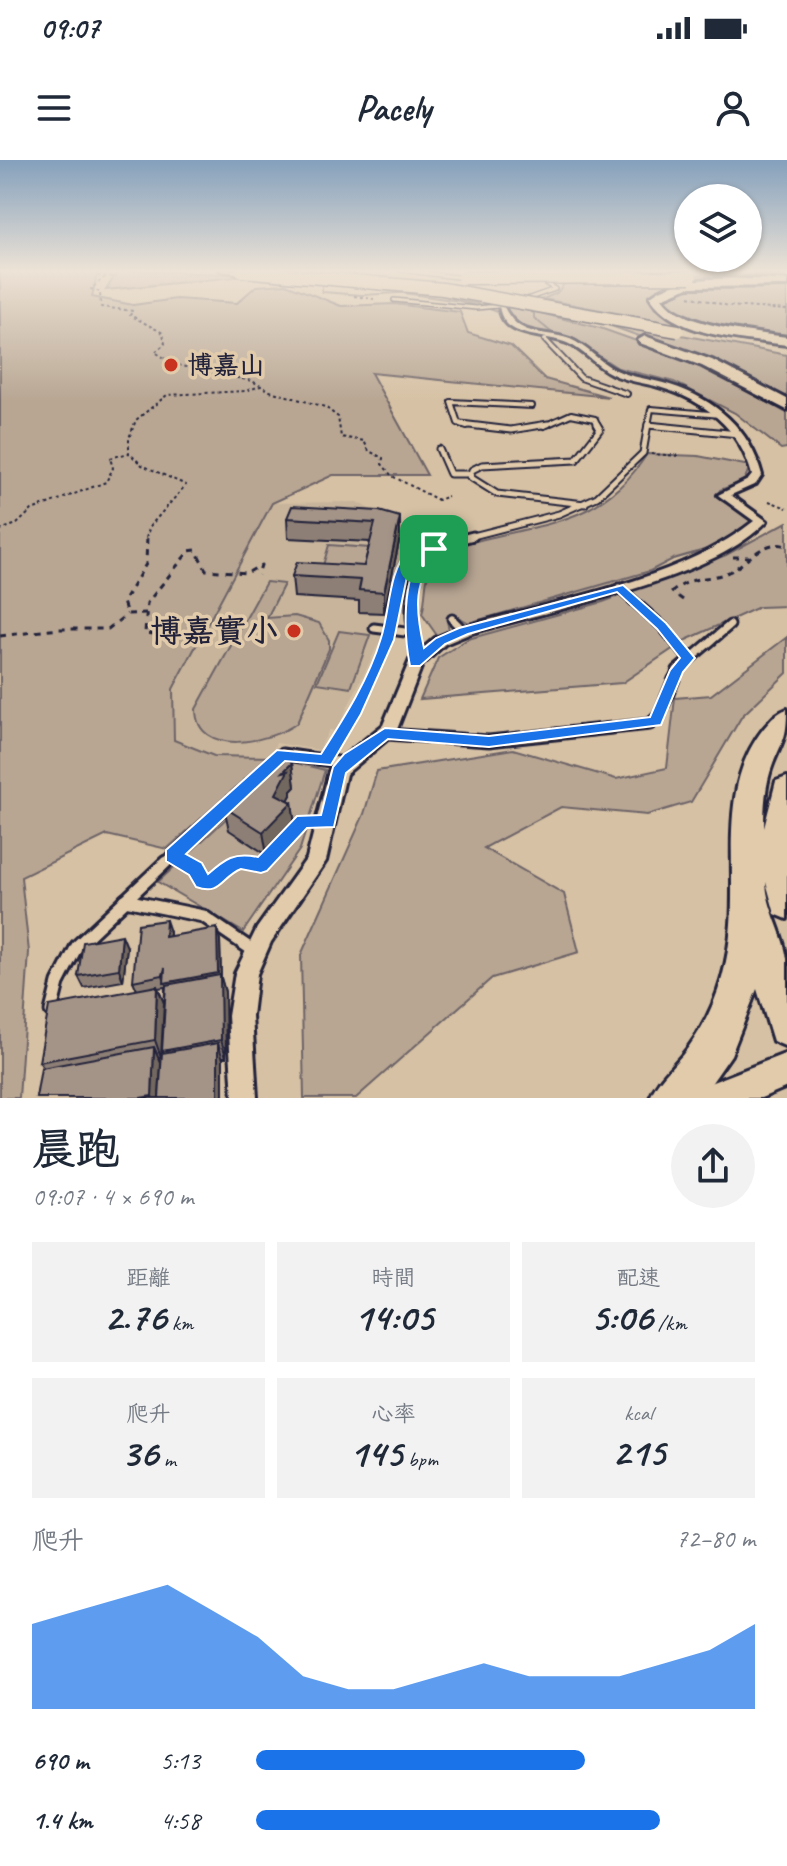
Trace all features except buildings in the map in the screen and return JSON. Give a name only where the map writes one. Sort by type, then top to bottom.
[{"type":"highway","points":[[559,314],[707,363],[787,405]]},
{"type":"highway","points":[[592,314],[787,346]]},
{"type":"highway","points":[[600,314],[680,330]]},
{"type":"highway","points":[[673,314],[787,346]]},
{"type":"highway","points":[[787,719],[759,757],[748,794],[772,872],[787,903]]},
{"type":"highway","points":[[787,789],[780,810],[772,872],[767,966],[787,1027]]},
{"type":"highway","points":[[671,1098],[713,1051],[736,1005],[747,944],[772,872]]},
{"type":"main road","points":[[718,1098],[787,1070]]},
{"type":"street","points":[[245,1098],[240,1016],[246,973],[254,952],[307,879],[320,851],[336,779],[335,762],[385,734],[396,719],[415,663],[440,641],[464,631],[619,588],[716,552],[761,521],[758,516],[723,495],[752,482],[757,475],[741,434],[721,415],[675,390],[611,370],[560,339],[545,340],[512,324],[506,314]]},
{"type":"lane","points":[[545,340],[581,378],[627,394]]},
{"type":"lane","points":[[439,449],[450,474],[470,474],[482,465],[576,460],[600,429],[595,419],[574,414],[559,416],[537,428],[470,428],[458,423],[451,402],[532,406]]},
{"type":"lane","points":[[415,663],[418,652],[411,617],[419,565],[434,549],[585,504],[608,489],[643,453],[651,409],[721,415]]},
{"type":"lane","points":[[648,425],[741,434]]},
{"type":"lane","points":[[470,474],[473,481],[506,498],[558,495],[585,504]]},
{"type":"lane","points":[[619,588],[662,626],[688,658]]},
{"type":"lane","points":[[452,619],[464,631]]},
{"type":"lane","points":[[385,734],[489,741],[650,724],[659,716],[677,670],[730,625]]},
{"type":"lane","points":[[374,628],[413,633]]},
{"type":"lane","points":[[249,785],[282,754],[335,762]]},
{"type":"lane","points":[[49,1022],[67,961],[89,933],[238,795]]},
{"type":"lane","points":[[125,900],[203,916],[254,952]]},
{"type":"path","points":[[131,314],[163,333],[165,344],[155,352],[176,365],[264,385],[270,391],[335,413],[343,432],[341,437],[364,441],[369,451],[383,458],[382,464],[392,476],[438,500],[448,496]]},
{"type":"path","points":[[127,614],[123,602],[146,564],[144,543],[150,526],[186,485],[175,476],[152,472],[138,465],[129,453],[130,430],[140,413],[156,406],[160,398],[208,389],[251,393],[264,385]]},
{"type":"path","points":[[0,530],[21,521],[32,510],[106,482],[113,468],[110,458],[129,453]]},
{"type":"path","points":[[643,453],[680,456]]},
{"type":"path","points":[[769,501],[787,508]]},
{"type":"path","points":[[683,600],[672,592],[687,580],[722,575],[767,546],[778,543],[786,546]]},
{"type":"path","points":[[335,762],[390,630],[405,561],[412,552],[434,549]]},
{"type":"path","points":[[155,634],[145,633],[147,603],[189,551],[196,550],[206,570],[247,573],[261,565],[258,575]]},
{"type":"path","points":[[725,557],[750,557]]},
{"type":"path","points":[[0,636],[59,629],[108,629],[127,614],[146,613]]},
{"type":"path","points":[[173,856],[195,869],[203,881],[213,883],[234,863],[248,861],[261,866],[303,821],[328,822]]},
{"type":"shaded area","points":[[0,314],[461,314],[468,333],[511,346],[545,379],[609,397],[371,373],[427,475],[333,475],[272,503],[173,689],[174,740],[214,756],[270,757],[167,849],[107,835],[21,877],[29,952],[19,1098],[0,1098]]},
{"type":"shaded area","points":[[503,314],[543,314],[600,328],[690,360],[787,413],[787,448],[781,449],[735,413],[674,382],[618,368],[573,339],[537,334]]},
{"type":"shaded area","points":[[620,314],[669,314],[716,332]]},
{"type":"shaded area","points":[[787,314],[787,339],[719,327],[684,315]]},
{"type":"shaded area","points":[[586,317],[787,355],[787,400],[717,364]]},
{"type":"shaded area","points":[[647,454],[698,456],[750,466],[744,481],[720,490],[717,495],[722,501],[752,515],[753,521],[715,547],[673,559],[650,571],[469,623],[458,617],[447,621],[449,630],[438,637],[422,614],[431,566],[440,556],[464,544],[556,522],[596,505],[631,476]]},
{"type":"shaded area","name":"博嘉實小","points":[[357,502],[378,514],[413,549],[399,566],[384,633],[336,731],[329,730],[319,750],[276,743],[270,757],[214,756],[174,740],[173,689],[272,503]]},
{"type":"shaded area","points":[[787,522],[787,606],[759,607],[686,640],[622,683],[420,699],[438,658],[468,639],[603,602],[726,555]]},
{"type":"shaded area","points":[[329,545],[370,548],[362,584],[318,582]]},
{"type":"shaded area","points":[[266,582],[284,584],[267,618],[295,616],[319,623],[329,640],[329,649],[297,723],[271,736],[254,740],[221,740],[208,735],[199,725],[196,709]]},
{"type":"shaded area","points":[[339,631],[370,635],[351,688],[317,683]]},
{"type":"shaded area","points":[[787,637],[787,673],[742,716],[691,802],[647,815],[561,807],[484,848],[564,894],[579,952],[492,978],[356,1098],[304,1098],[301,955],[364,814],[377,771],[513,749],[616,779],[667,768],[675,698],[711,695]]},
{"type":"shaded area","points":[[288,761],[325,770],[300,849],[243,932],[158,882]]},
{"type":"waterway","points":[[534,314],[534,318],[557,337]]},
{"type":"place","name":"博嘉山","points":[[171,365]]},
{"type":"place","name":"博嘉實小","points":[[294,631]]},
{"type":"route","points":[[434,549],[419,565],[416,575],[411,617],[418,652],[415,663],[440,641],[464,631],[619,588],[662,626],[688,658],[677,670],[656,721],[489,741],[385,734],[350,758],[338,771],[328,822],[303,821],[261,866],[255,862],[240,861],[228,866],[213,883],[203,881],[195,869],[173,856],[282,754],[326,761],[354,714],[388,640],[397,584],[405,561],[412,552],[434,549]]}]
